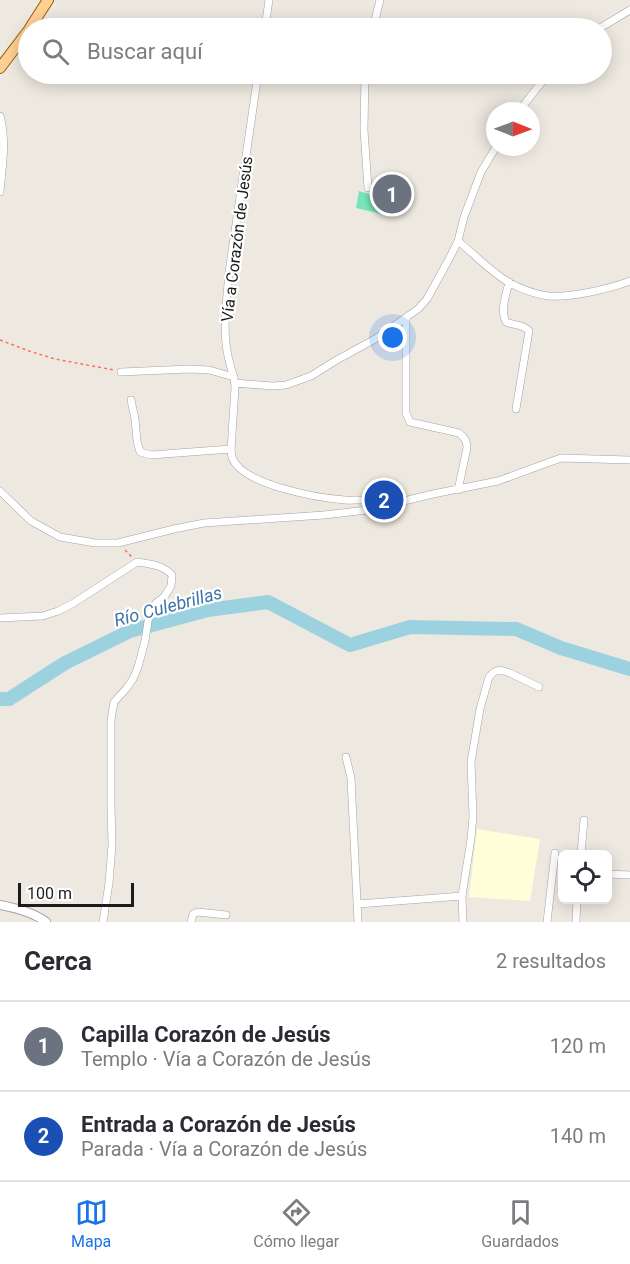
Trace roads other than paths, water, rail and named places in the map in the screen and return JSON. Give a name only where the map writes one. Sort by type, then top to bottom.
[{"type":"main road","points":[[37,18],[48,0]]},
{"type":"main road","points":[[0,68],[18,44]]},
{"type":"street","points":[[266,18],[269,0]]},
{"type":"street","points":[[376,18],[380,0]]},
{"type":"street","points":[[612,21],[630,10]]},
{"type":"street","name":"Vía a Corazón de Jesús","points":[[231,449],[234,380],[225,334],[226,303],[257,84]]},
{"type":"street","points":[[364,84],[368,188]]},
{"type":"street","points":[[526,102],[540,84]]},
{"type":"street","points":[[0,116],[4,148],[0,192]]},
{"type":"street","points":[[121,372],[209,370],[234,380],[273,386],[311,376],[375,339],[418,309],[427,298],[458,241],[464,217],[491,156]]},
{"type":"street","points":[[458,241],[509,282],[539,294],[569,295],[599,290],[630,281]]},
{"type":"street","points":[[509,282],[503,310],[504,318],[506,322],[524,327],[529,332],[516,409]]},
{"type":"street","points":[[406,318],[406,413],[410,422],[464,437],[467,448],[458,490]]},
{"type":"street","points":[[131,400],[136,441],[140,452],[151,455],[231,449],[232,458],[240,468],[282,489],[338,499],[368,500],[380,507]]},
{"type":"street","points":[[0,491],[31,521],[60,537],[96,543],[118,543],[204,524],[368,510],[498,481],[561,458],[630,460]]},
{"type":"street","points":[[0,618],[43,616],[58,611],[137,562],[167,569],[172,575],[171,586],[152,609],[133,679],[114,702],[112,708],[112,845],[109,883],[102,922]]},
{"type":"street","points":[[463,922],[462,896],[473,816],[471,762],[480,709],[489,677],[500,670],[539,687]]},
{"type":"street","points":[[346,757],[351,778],[358,922]]},
{"type":"street","points":[[581,850],[584,820]]},
{"type":"street","points":[[547,922],[555,853]]},
{"type":"street","points":[[612,874],[630,876]]},
{"type":"street","points":[[358,904],[462,896]]},
{"type":"street","points":[[576,922],[577,904]]},
{"type":"street","points":[[0,905],[16,908],[40,917],[46,922]]},
{"type":"street","points":[[191,922],[193,914],[198,912],[226,915]]},
{"type":"waterway","name":"Río Culebrillas","points":[[0,699],[9,699],[65,663],[130,631],[208,610],[268,602],[350,645],[410,627],[516,629],[561,648],[630,669]]},
{"type":"place","name":"Capilla Corazón de Jesús","points":[[392,194]]},
{"type":"place","name":"Entrada a Corazón de Jesús","points":[[384,500]]}]
